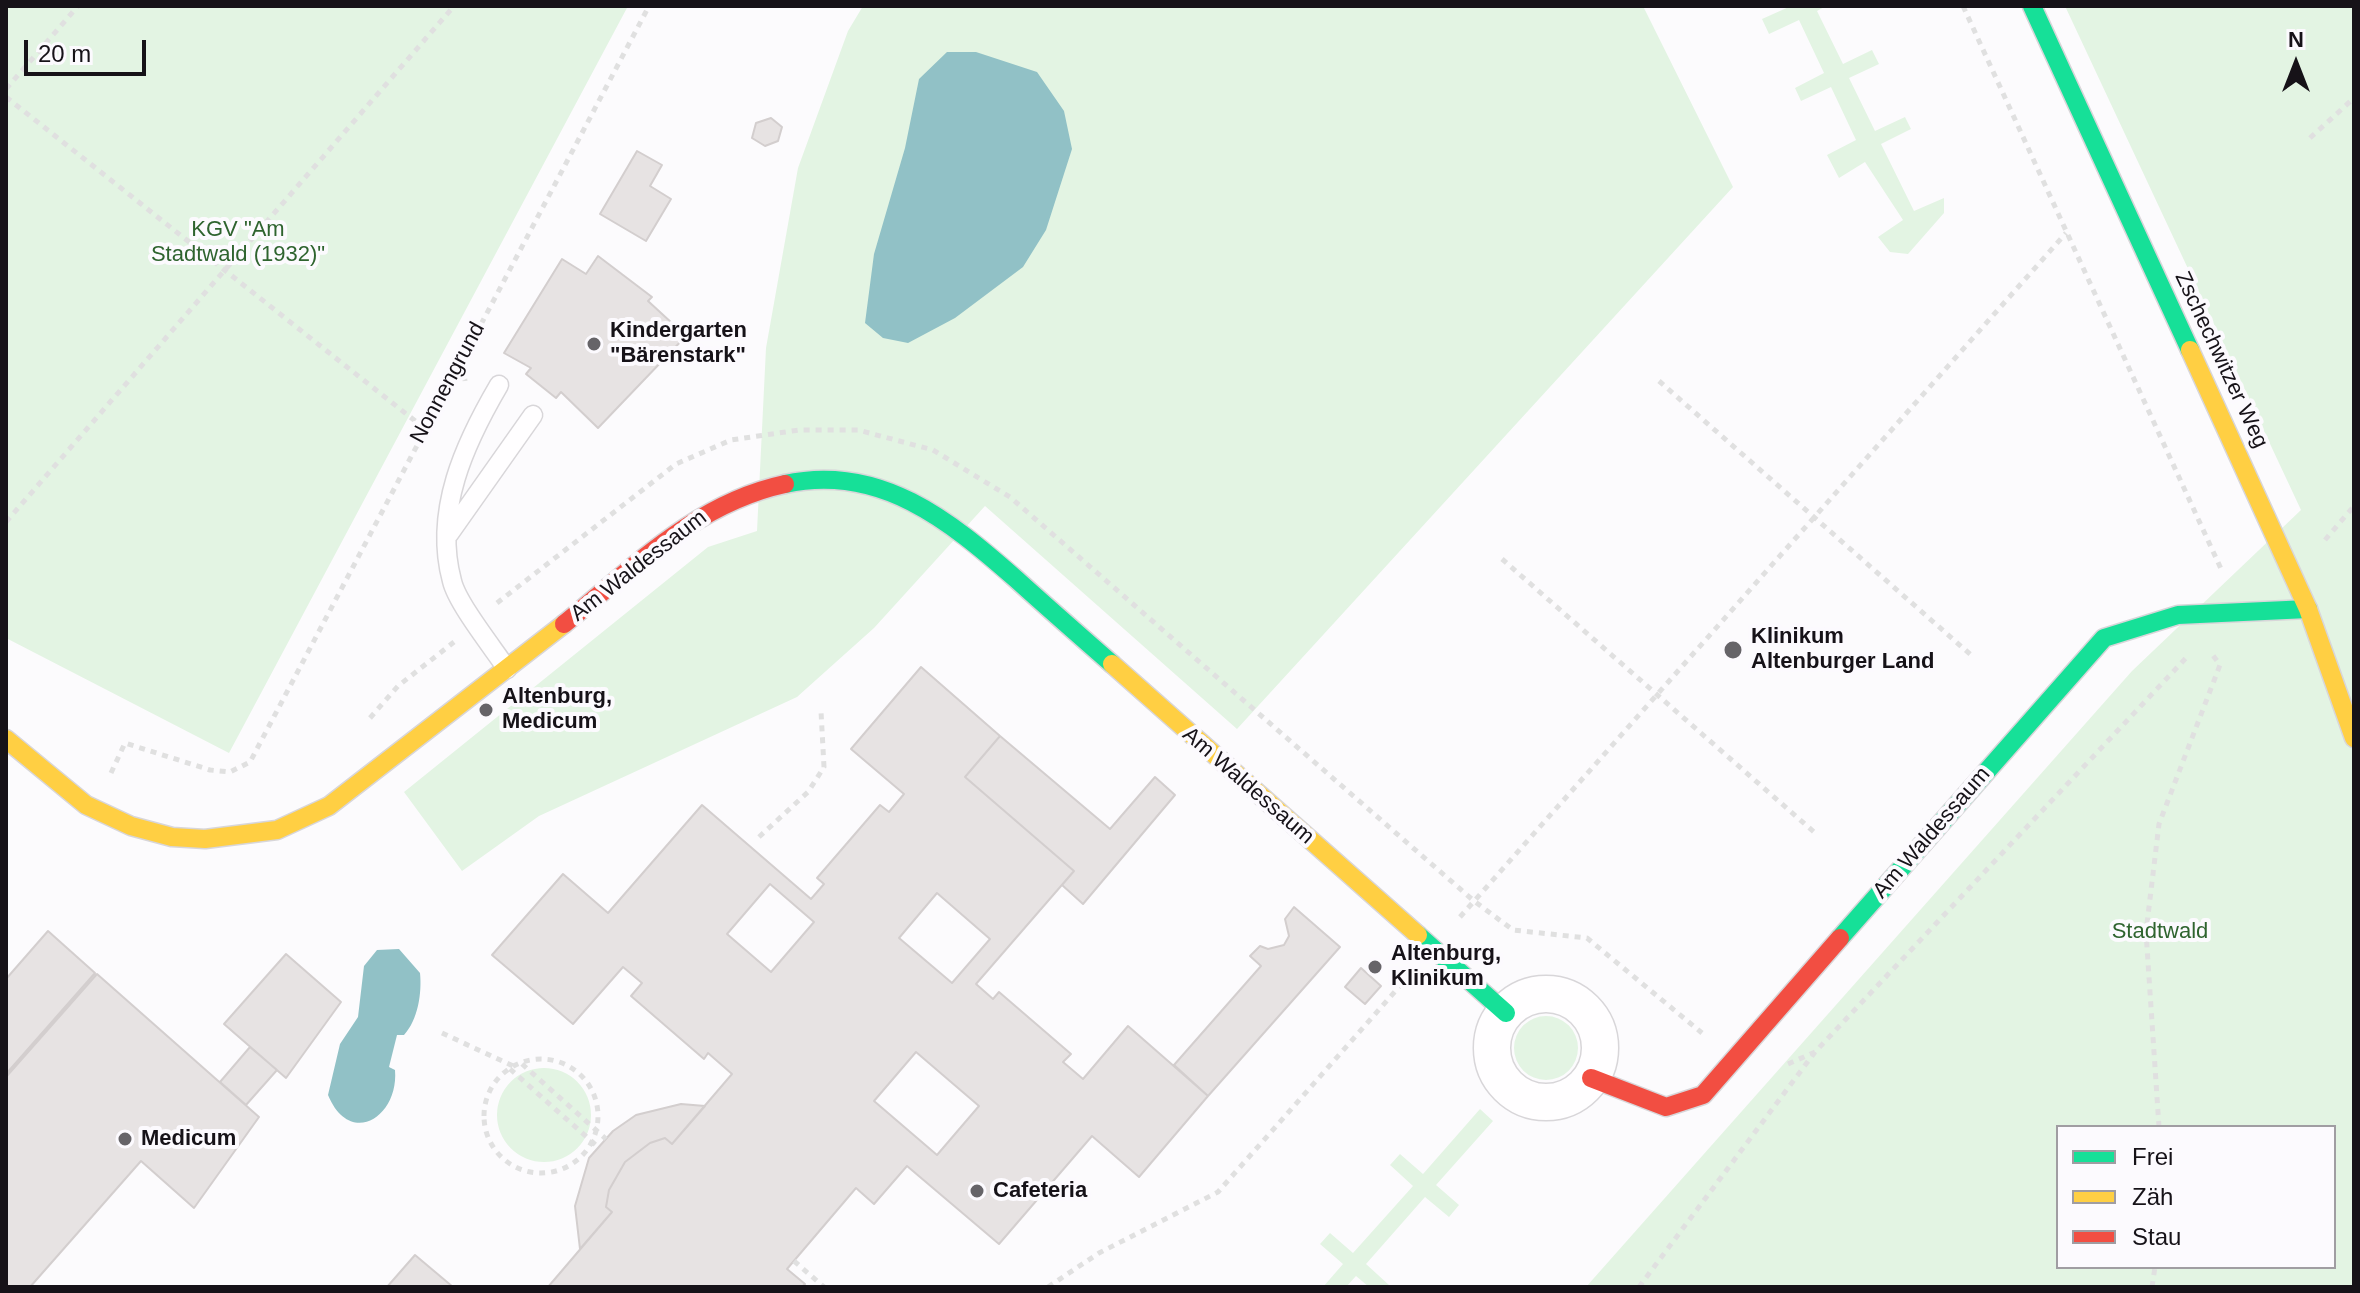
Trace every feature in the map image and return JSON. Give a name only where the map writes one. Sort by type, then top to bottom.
[{"type":"street","name":"Zschechwitzer Weg","points":[[2032,6],[2308,609],[2354,738]]},
{"type":"street","name":"Am Waldessaum","points":[[6,739],[86,805],[131,826],[172,837],[205,839],[277,830],[329,806],[507,669],[659,546],[729,499],[765,485],[806,480],[848,480],[891,490],[925,503],[958,528],[1506,1013]]},
{"type":"street","name":"Am Waldessaum","points":[[1591,1078],[1666,1107],[1703,1095],[2104,638],[2178,615],[2308,609]]},
{"type":"street","points":[[1537,995],[1557,996],[1577,1004],[1592,1019],[1600,1038],[1600,1059],[1591,1078],[1576,1093],[1556,1101],[1535,1101],[1516,1093],[1501,1078],[1494,1058],[1494,1037],[1506,1013],[1517,1003],[1537,995]]},
{"type":"lane","points":[[499,385],[470,434],[453,482],[447,537],[452,583],[507,669]]},
{"type":"lane","points":[[447,537],[533,415]]},
{"type":"path","points":[[6,89],[78,6]]},
{"type":"path","points":[[6,522],[454,6]]},
{"type":"path","name":"Nonnengrund","points":[[110,775],[125,743],[210,770],[230,772],[250,762],[649,6]]},
{"type":"path","points":[[1639,1287],[1815,1052],[2226,613],[2221,567],[1963,6]]},
{"type":"path","points":[[6,97],[424,428]]},
{"type":"path","points":[[2310,138],[2354,98]]},
{"type":"path","points":[[1048,1287],[1099,1253],[1218,1192],[2066,233]]},
{"type":"path","points":[[1659,381],[1971,655]]},
{"type":"path","points":[[364,726],[398,686],[451,646],[475,620],[676,464],[731,440],[799,430],[858,430],[933,450],[1010,497],[1474,901],[1513,930],[1587,938],[1756,1078],[1815,1052]]},
{"type":"path","points":[[1502,559],[1814,832]]},
{"type":"path","points":[[2159,1125],[2146,932],[2159,824],[2220,665],[2203,640]]},
{"type":"path","points":[[759,837],[808,792],[824,767],[821,711]]},
{"type":"path","points":[[442,1033],[511,1068],[598,1147]]},
{"type":"path","points":[[532,1059],[551,1060],[570,1067],[586,1080],[595,1097],[599,1117],[595,1136],[585,1154],[570,1166],[551,1173],[531,1173],[512,1166],[497,1153],[487,1136],[484,1116],[487,1096],[497,1079],[521,1063],[532,1059]]},
{"type":"path","points":[[521,1063],[606,1139]]},
{"type":"path","points":[[794,1261],[824,1287]]},
{"type":"green space","name":"KGV \"Am Stadtwald (1932)\"","points":[[6,6],[628,6],[229,753],[6,638]]},
{"type":"green space","points":[[863,6],[1643,6],[1733,187],[1237,729],[985,506],[874,628],[797,697],[539,816],[462,871],[404,792],[708,547],[757,531],[766,348],[798,168],[848,31]]},
{"type":"green space","points":[[1791,6],[1826,6],[1817,11],[1843,64],[1872,50],[1879,64],[1849,78],[1875,131],[1905,117],[1911,129],[1881,144],[1914,211],[1944,198],[1944,213],[1908,254],[1890,252],[1878,237],[1903,220],[1865,162],[1839,178],[1827,155],[1856,140],[1831,87],[1801,101],[1795,88],[1824,73],[1799,20],[1769,34],[1762,19]]},
{"type":"green space","name":"Stadtwald","points":[[2065,6],[2354,6],[2354,1287],[1586,1287],[2132,671],[2301,510]]},
{"type":"green space","points":[[1540,1016],[1552,1016],[1569,1025],[1576,1036],[1576,1060],[1569,1071],[1552,1080],[1540,1080],[1528,1075],[1519,1066],[1514,1054],[1514,1042],[1519,1030],[1528,1021]]},
{"type":"green space","points":[[544,1068],[562,1072],[577,1082],[587,1097],[591,1115],[587,1133],[577,1148],[562,1158],[544,1162],[526,1158],[511,1148],[501,1133],[497,1115],[501,1097],[511,1082],[526,1072]]},
{"type":"green space","points":[[1480,1109],[1493,1121],[1436,1185],[1459,1205],[1449,1217],[1425,1197],[1366,1264],[1389,1285],[1387,1287],[1369,1287],[1356,1276],[1346,1287],[1323,1287],[1343,1264],[1320,1244],[1330,1233],[1353,1253],[1413,1186],[1390,1165],[1400,1154],[1423,1174]]},
{"type":"water","points":[[947,52],[976,52],[1037,72],[1064,111],[1072,149],[1046,230],[1023,267],[955,318],[908,343],[883,338],[865,323],[874,254],[905,148],[919,79]]},
{"type":"water","points":[[399,949],[420,973],[416,1014],[404,1035],[397,1035],[389,1067],[395,1070],[389,1101],[381,1113],[371,1120],[360,1123],[348,1120],[337,1111],[328,1095],[340,1044],[358,1017],[364,966],[377,950]]},
{"type":"building","points":[[771,118],[782,127],[778,141],[765,146],[752,138],[756,123]]},
{"type":"building","points":[[637,151],[662,165],[650,186],[671,199],[646,241],[600,214]]},
{"type":"building","name":"Kindergarten \"Bärenstark\"","points":[[598,256],[652,297],[648,301],[686,336],[598,428],[561,392],[556,398],[526,374],[531,368],[504,353],[562,259],[586,274]]},
{"type":"building","points":[[921,667],[1000,736],[965,777],[1074,871],[976,984],[993,999],[999,992],[1071,1054],[1063,1062],[1083,1079],[1128,1026],[1208,1096],[1139,1177],[1092,1136],[999,1244],[907,1166],[874,1204],[856,1188],[787,1269],[805,1284],[802,1287],[548,1287],[612,1212],[606,1207],[609,1190],[625,1162],[650,1143],[665,1138],[672,1144],[732,1074],[708,1053],[704,1059],[631,996],[642,983],[623,967],[573,1024],[492,955],[563,874],[608,913],[702,805],[811,899],[824,884],[817,878],[880,805],[889,812],[904,794],[851,749]],"holes":[[[770,884],[814,922],[771,972],[727,934]],[[937,893],[990,939],[952,983],[899,938]],[[916,1052],[979,1106],[937,1155],[874,1101]]]},
{"type":"building","points":[[1000,736],[1110,829],[1155,777],[1175,795],[1083,904],[1062,885],[1074,871],[965,777]]},
{"type":"building","points":[[1294,907],[1340,947],[1208,1096],[1174,1065],[1261,966],[1250,956],[1260,946],[1268,949],[1284,945],[1289,936],[1285,919]]},
{"type":"building","points":[[48,931],[95,973],[6,1074],[6,979]]},
{"type":"building","points":[[286,954],[341,1002],[286,1078],[224,1024]]},
{"type":"building","points":[[1361,968],[1381,986],[1365,1004],[1345,987]]},
{"type":"building","name":"Medicum","points":[[97,974],[259,1117],[194,1208],[141,1161],[30,1287],[6,1287],[6,1077]]},
{"type":"building","points":[[250,1047],[277,1070],[246,1105],[220,1082]]},
{"type":"building","points":[[681,1104],[705,1106],[672,1144],[665,1138],[650,1143],[625,1162],[609,1190],[606,1207],[612,1212],[580,1249],[575,1206],[589,1158],[613,1131],[636,1115]]},
{"type":"building","points":[[415,1255],[453,1287],[387,1287]]},
{"type":"traffic: fast","points":[[2032,6],[2190,350]]},
{"type":"traffic: fast","points":[[785,484],[819,480],[852,482],[911,502],[939,518],[991,557],[1112,664]]},
{"type":"traffic: fast","points":[[1840,938],[2104,638],[2178,615],[2308,609]]},
{"type":"traffic: fast","points":[[1418,935],[1506,1013]]},
{"type":"traffic: slow","points":[[2190,350],[2308,609],[2354,738]]},
{"type":"traffic: slow","points":[[6,739],[86,805],[131,826],[172,837],[205,839],[277,830],[329,806],[564,624]]},
{"type":"traffic: slow","points":[[1112,664],[1418,935]]},
{"type":"traffic: jam","points":[[564,624],[640,561],[694,522],[753,493],[785,484]]},
{"type":"traffic: jam","points":[[1591,1078],[1666,1107],[1703,1095],[1840,938]]},
{"type":"place","name":"Kindergarten \"Bärenstark\"","points":[[594,344]]},
{"type":"place","name":"Klinikum Altenburger Land","points":[[1733,650]]},
{"type":"place","name":"Altenburg, Medicum","points":[[486,710]]},
{"type":"place","name":"Altenburg, Klinikum","points":[[1375,967]]},
{"type":"place","name":"Medicum","points":[[125,1139]]},
{"type":"place","name":"Cafeteria","points":[[977,1191]]}]
